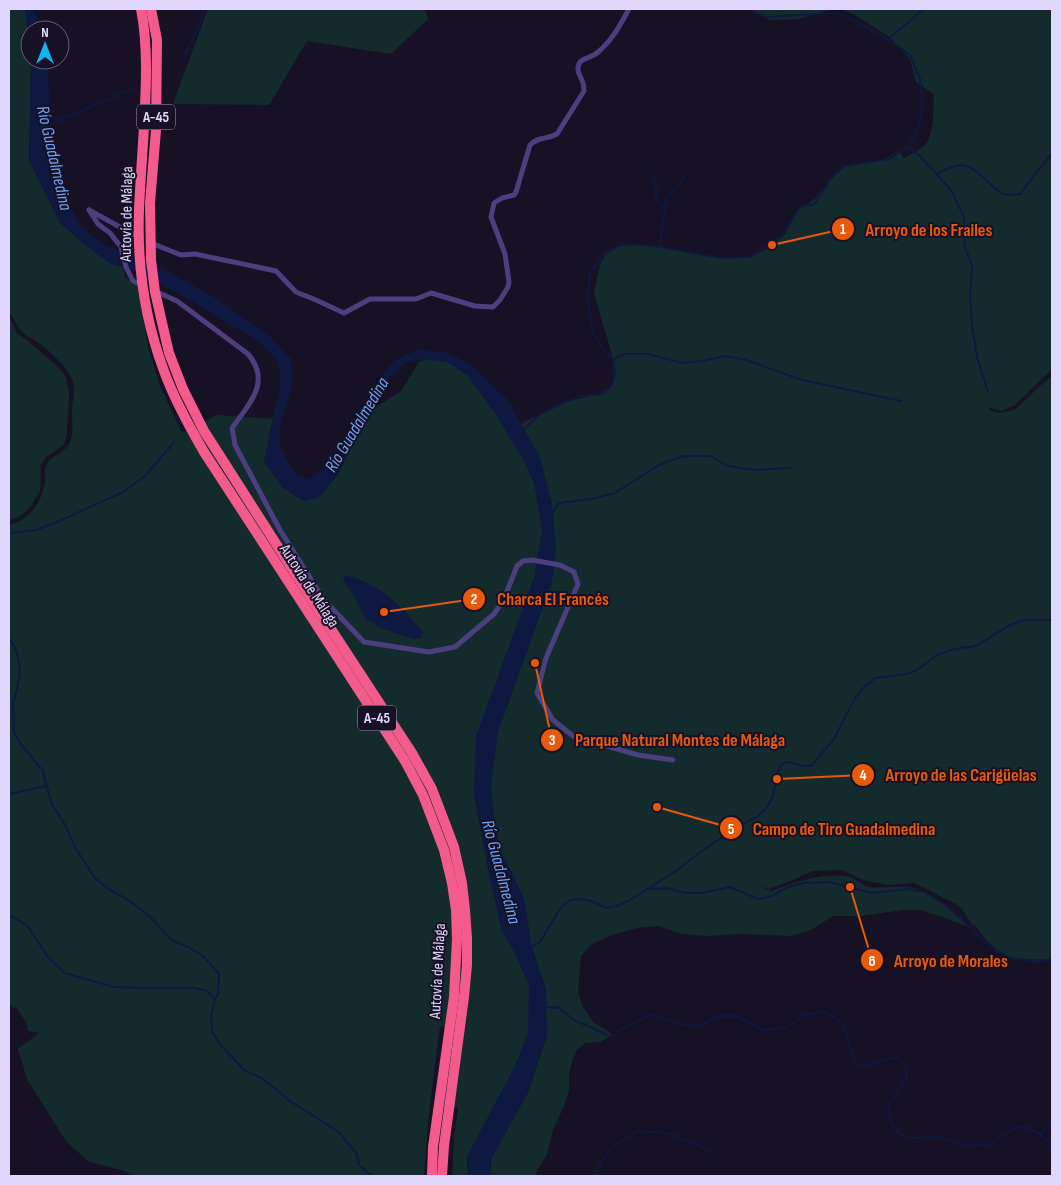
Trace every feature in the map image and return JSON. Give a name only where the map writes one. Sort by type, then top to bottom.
[{"type":"highway","name":"Autovía de Málaga","points":[[141,9],[146,46],[145,130],[139,212],[141,273],[153,336],[164,371],[183,414],[204,452],[405,761],[423,795],[444,850],[456,910],[457,956],[454,997],[433,1147],[432,1176]]},
{"type":"highway","name":"Autovía de Málaga","points":[[151,9],[157,40],[156,130],[150,203],[151,260],[158,310],[169,352],[183,389],[204,431],[412,753],[432,789],[454,847],[462,883],[465,910],[467,965],[444,1146],[442,1176]]},
{"type":"street","points":[[629,9],[612,39],[592,57],[584,58],[580,62],[578,70],[584,91],[557,134],[551,138],[535,140],[530,145],[516,192],[514,195],[502,198],[494,203],[491,217],[505,254],[509,282],[508,287],[494,307],[475,306],[431,294],[416,299],[370,299],[344,313],[296,292],[276,271],[194,254],[181,255],[132,235],[89,210],[98,224],[110,233],[121,248],[126,268],[132,281],[177,301],[254,360],[258,373],[256,393],[232,428],[235,444],[280,530],[324,600],[364,642],[428,652],[455,647],[494,614],[504,599],[517,566],[523,561],[532,560],[560,565],[574,572],[578,584],[546,658],[538,693],[553,720],[573,736],[638,755],[673,760]]},
{"type":"green space","points":[[9,9],[26,10],[27,20],[20,20],[20,70],[31,70],[29,160],[60,223],[111,264],[123,267],[126,278],[138,285],[148,347],[160,386],[182,433],[217,415],[276,419],[285,478],[316,481],[343,456],[372,410],[401,391],[419,362],[438,355],[454,363],[489,390],[516,426],[568,401],[599,394],[611,386],[614,373],[612,355],[594,293],[604,253],[622,245],[649,245],[714,257],[750,257],[782,235],[799,209],[815,199],[844,167],[883,160],[899,151],[904,158],[922,147],[930,137],[934,94],[916,82],[910,59],[890,37],[853,14],[841,9],[1052,9],[1052,369],[1015,405],[1001,411],[988,407],[991,411],[1000,413],[1015,410],[1052,376],[1052,958],[1038,962],[1017,960],[997,953],[973,923],[973,926],[962,909],[955,903],[913,883],[888,885],[866,881],[841,870],[813,871],[769,889],[757,885],[771,891],[808,879],[836,875],[855,879],[870,887],[909,887],[926,893],[942,902],[958,914],[969,927],[920,910],[903,910],[861,916],[833,916],[811,930],[791,936],[740,934],[707,936],[682,934],[658,926],[637,928],[612,935],[592,944],[581,956],[578,992],[583,1007],[594,1023],[612,1035],[600,1042],[585,1043],[577,1050],[572,1061],[569,1074],[569,1090],[564,1106],[553,1130],[547,1154],[536,1173],[537,1176],[490,1176],[491,1159],[528,1092],[531,1082],[467,1156],[468,1176],[452,1176],[458,1108],[444,1106],[454,1030],[440,1026],[429,1113],[424,1176],[134,1176],[122,1170],[89,1162],[66,1141],[27,1079],[18,1049],[39,1033],[28,1031],[26,1022],[16,1007],[13,1008],[9,1003],[9,525],[23,519],[34,509],[41,496],[45,481],[45,469],[48,463],[65,449],[70,442],[74,388],[71,376],[63,366],[38,342],[21,331],[9,313]]},
{"type":"green space","points":[[208,9],[425,9],[428,19],[391,54],[307,41],[269,105],[173,104]]},
{"type":"green space","points":[[747,9],[832,9],[798,19],[770,20]]},
{"type":"green space","points":[[9,317],[17,333],[58,367],[66,377],[69,394],[67,432],[64,445],[46,457],[41,465],[40,491],[31,506],[17,518],[9,520]]},
{"type":"water","points":[[25,9],[34,9],[37,20],[26,20]]},
{"type":"water","name":"Río Guadalmedina","points":[[31,70],[48,70],[52,128],[68,199],[79,224],[99,242],[160,267],[211,295],[270,336],[291,359],[293,382],[279,431],[281,448],[297,475],[309,479],[323,470],[377,381],[395,360],[420,349],[448,353],[472,365],[507,399],[540,457],[552,504],[556,548],[552,582],[498,732],[491,785],[495,826],[501,851],[524,898],[532,947],[546,989],[547,1036],[528,1092],[491,1159],[490,1176],[468,1176],[467,1156],[515,1066],[528,1032],[529,985],[502,931],[488,870],[474,795],[476,736],[534,578],[542,529],[534,483],[521,455],[495,413],[467,375],[447,362],[424,359],[404,363],[388,379],[372,403],[339,473],[320,497],[304,501],[283,488],[264,462],[279,391],[280,371],[275,357],[259,342],[187,298],[129,268],[111,264],[84,244],[60,223],[29,160]]},
{"type":"water","points":[[343,576],[363,581],[389,596],[423,632],[421,638],[413,639],[378,627],[365,618]]},
{"type":"waterway","points":[[183,58],[196,33],[205,9]]},
{"type":"waterway","points":[[523,430],[540,414],[581,396],[603,394],[612,385],[615,372],[613,359],[603,349],[593,333],[588,302],[590,272],[605,255],[617,246],[635,244],[721,258],[750,257],[772,245],[784,234],[799,207],[814,204],[831,178],[845,166],[889,159],[908,147],[917,132],[922,109],[920,79],[910,55],[888,39],[846,16],[832,13],[764,17],[748,9]]},
{"type":"waterway","points":[[888,39],[924,9]]},
{"type":"waterway","name":"Río Guadalmedina","points":[[51,124],[132,89]]},
{"type":"waterway","points":[[908,147],[920,156],[951,190],[964,217],[965,247],[972,266],[970,297],[972,324],[977,357],[988,392]]},
{"type":"waterway","points":[[937,174],[959,165],[970,167],[1002,193],[1008,195],[1020,194],[1052,154]]},
{"type":"waterway","points":[[652,174],[656,188],[656,197],[664,209]]},
{"type":"waterway","points":[[660,246],[666,200],[685,176]]},
{"type":"waterway","points":[[613,359],[625,354],[648,354],[683,363],[726,356],[746,360],[802,380],[901,401]]},
{"type":"waterway","points":[[9,533],[36,530],[123,492],[145,476],[174,442]]},
{"type":"waterway","points":[[551,514],[559,503],[591,499],[615,493],[659,465],[683,456],[710,456],[728,466],[755,470],[792,468]]},
{"type":"waterway","points":[[531,947],[540,942],[561,907],[570,900],[581,899],[591,901],[607,908],[617,906],[630,900],[677,870],[733,830],[758,816],[767,807],[773,796],[779,767],[785,762],[811,766],[834,739],[855,698],[866,685],[876,678],[907,674],[917,670],[937,655],[951,650],[976,646],[1010,625],[1025,620],[1052,620]]},
{"type":"waterway","points":[[9,637],[17,652],[20,670],[13,703],[14,732],[20,743],[43,771],[51,803],[64,823],[76,849],[95,878],[149,916],[173,941],[202,955],[219,974],[218,994],[211,1016],[212,1032],[220,1044],[244,1070],[263,1079],[290,1101],[339,1132],[357,1154],[359,1165],[372,1176]]},
{"type":"waterway","points":[[9,794],[46,786]]},
{"type":"waterway","points":[[646,889],[667,888],[685,893],[701,893],[730,887],[758,899],[772,896],[786,888],[803,883],[830,882],[871,893],[908,889],[924,892],[946,905],[999,952],[1010,958],[1052,960]]},
{"type":"waterway","points":[[9,915],[27,925],[48,957],[65,973],[114,987],[194,988],[207,991],[215,999]]},
{"type":"waterway","points":[[545,1007],[559,1008],[574,1020],[608,1035]]},
{"type":"waterway","points":[[617,1032],[650,1015],[686,1025],[699,1026],[718,1016],[736,1016],[763,1030],[787,1028],[803,1016],[823,1011],[833,1016],[844,1026],[854,1061],[862,1067],[899,1058],[906,1067],[906,1079],[889,1103],[890,1122],[900,1134],[910,1138],[941,1137],[964,1146],[990,1144],[1015,1128],[1027,1127],[1040,1134],[1052,1122]]},
{"type":"waterway","points":[[595,1176],[602,1160],[618,1143],[638,1131],[668,1133],[698,1145],[711,1154]]},
{"type":"waterway","points":[[1041,1135],[1049,1143],[1052,1156]]},
{"type":"place","name":"Arroyo de los Frailes","points":[[772,245]]},
{"type":"place","name":"Charca El Francés","points":[[384,612]]},
{"type":"place","name":"Parque Natural Montes de Málaga","points":[[535,663]]},
{"type":"place","name":"Arroyo de las Carigüelas","points":[[777,779]]},
{"type":"place","name":"Campo de Tiro Guadalmedina","points":[[657,807]]},
{"type":"place","name":"Arroyo de Morales","points":[[850,887]]}]
